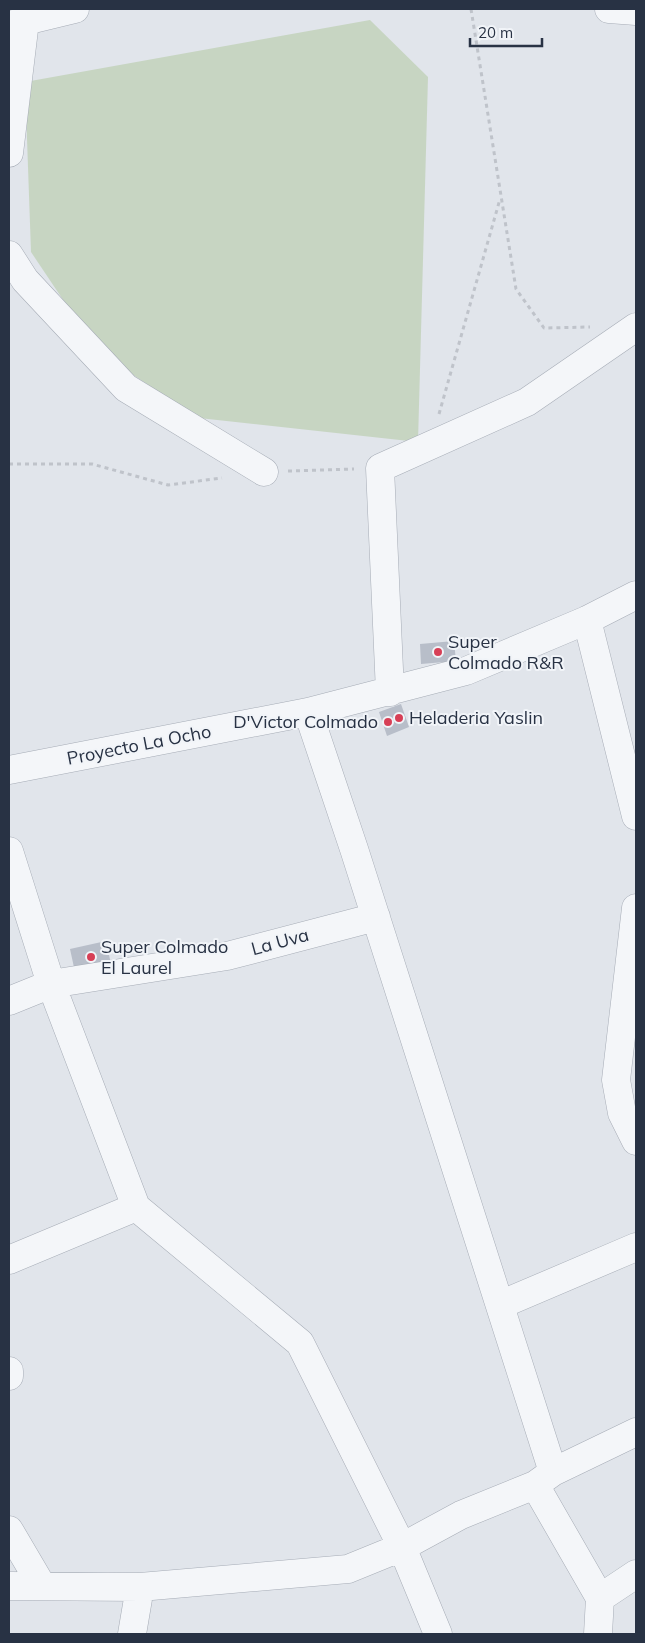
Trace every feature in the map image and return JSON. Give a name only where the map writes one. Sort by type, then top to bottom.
[{"type":"street","points":[[9,153],[17,23],[75,9]]},
{"type":"street","points":[[609,9],[636,12]]},
{"type":"street","points":[[9,255],[25,280],[126,388],[264,472]]},
{"type":"street","points":[[390,692],[380,468],[527,402],[636,327]]},
{"type":"street","name":"Proyecto La Ocho","points":[[9,770],[308,712],[466,671],[587,620],[636,595]]},
{"type":"street","points":[[587,620],[636,816]]},
{"type":"street","points":[[308,712],[376,917],[500,1305],[544,1478],[600,1598],[598,1634]]},
{"type":"street","points":[[9,851],[51,984],[136,1207],[300,1343],[402,1547],[438,1634]]},
{"type":"street","points":[[636,908],[616,1080],[622,1113],[636,1140]]},
{"type":"street","name":"La Uva","points":[[9,1001],[51,984],[227,956],[376,917]]},
{"type":"street","points":[[9,1260],[136,1207]]},
{"type":"street","points":[[500,1305],[636,1247]]},
{"type":"street","points":[[9,1371],[9,1376]]},
{"type":"street","points":[[9,1586],[140,1587],[348,1569],[402,1547],[461,1515],[544,1478],[636,1432]]},
{"type":"street","points":[[9,1530],[42,1586]]},
{"type":"street","points":[[600,1598],[636,1574]]},
{"type":"street","points":[[132,1634],[140,1587]]},
{"type":"path","points":[[471,9],[516,289],[544,328],[636,327]]},
{"type":"path","points":[[430,446],[501,197]]},
{"type":"path","points":[[9,464],[92,464],[168,486],[225,477]]},
{"type":"path","points":[[264,472],[380,468]]},
{"type":"green space","points":[[370,20],[428,77],[418,442],[199,418],[98,352],[31,252],[25,82]]},
{"type":"building","name":"Super Colmado R&R","points":[[454,641],[456,661],[421,664],[420,644]]},
{"type":"building","points":[[401,704],[409,727],[387,736],[379,712]]},
{"type":"building","name":"Super Colmado El Laurel","points":[[106,941],[111,964],[75,972],[70,949]]},
{"type":"place","name":"Super Colmado R&R","points":[[438,652]]},
{"type":"place","name":"Heladeria Yaslin","points":[[399,718]]},
{"type":"place","name":"D'Victor Colmado","points":[[388,722]]},
{"type":"place","name":"Super Colmado El Laurel","points":[[91,957]]}]
